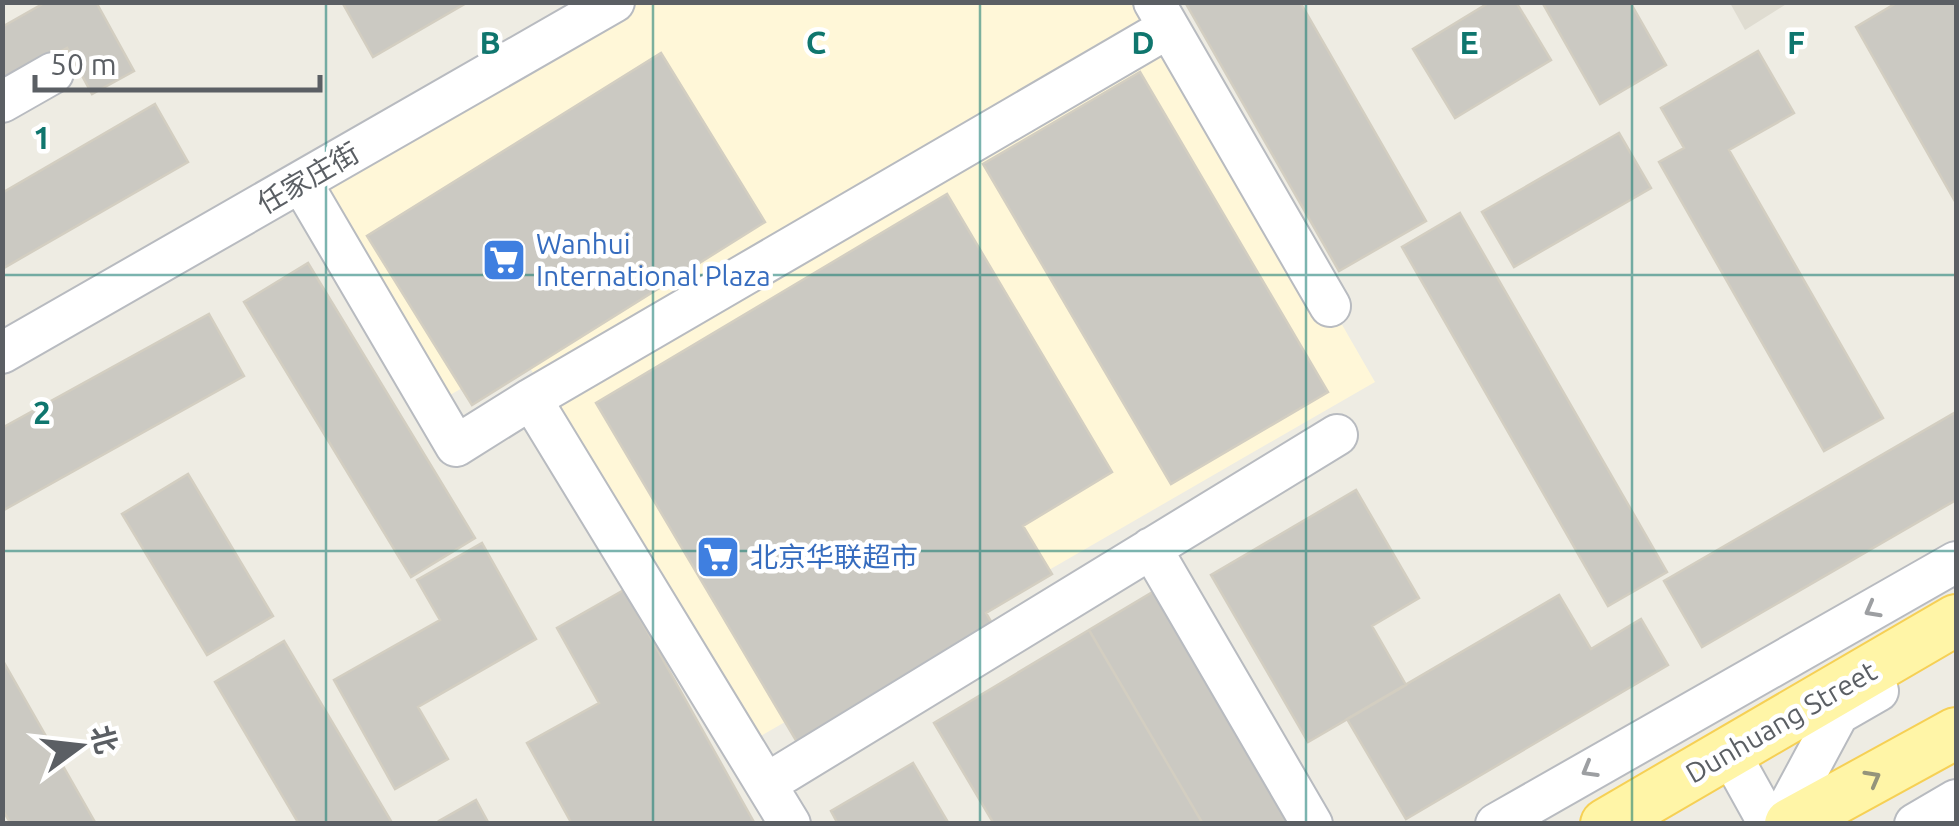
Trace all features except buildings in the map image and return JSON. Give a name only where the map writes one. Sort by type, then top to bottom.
[{"type":"main road","name":"Dunhuang Street","points":[[1606,824],[1956,620]]},
{"type":"main road","points":[[1790,824],[1956,733]]},
{"type":"street","name":"任家庄街","points":[[2,353],[614,2]]},
{"type":"street","points":[[301,182],[456,446],[1161,16],[1330,306]]},
{"type":"street","points":[[2,102],[52,73]]},
{"type":"street","points":[[531,400],[790,824]]},
{"type":"street","points":[[766,784],[1337,435]]},
{"type":"street","points":[[1150,548],[1312,824]]},
{"type":"street","points":[[1496,824],[1956,562]]},
{"type":"street","points":[[1778,824],[1838,714],[1956,646]]},
{"type":"street","points":[[1730,752],[1769,824]]},
{"type":"street","points":[[1915,824],[1956,800]]},
{"type":"shaded area","points":[[637,3],[1157,3],[1375,382],[747,744],[522,354],[429,407],[306,193]]},
{"type":"shaded area","points":[[1730,3],[1788,3],[1745,30]]},
{"type":"place","name":"Wanhui International Plaza","points":[[504,260]]},
{"type":"place","name":"北京华联超市","points":[[718,557]]}]
